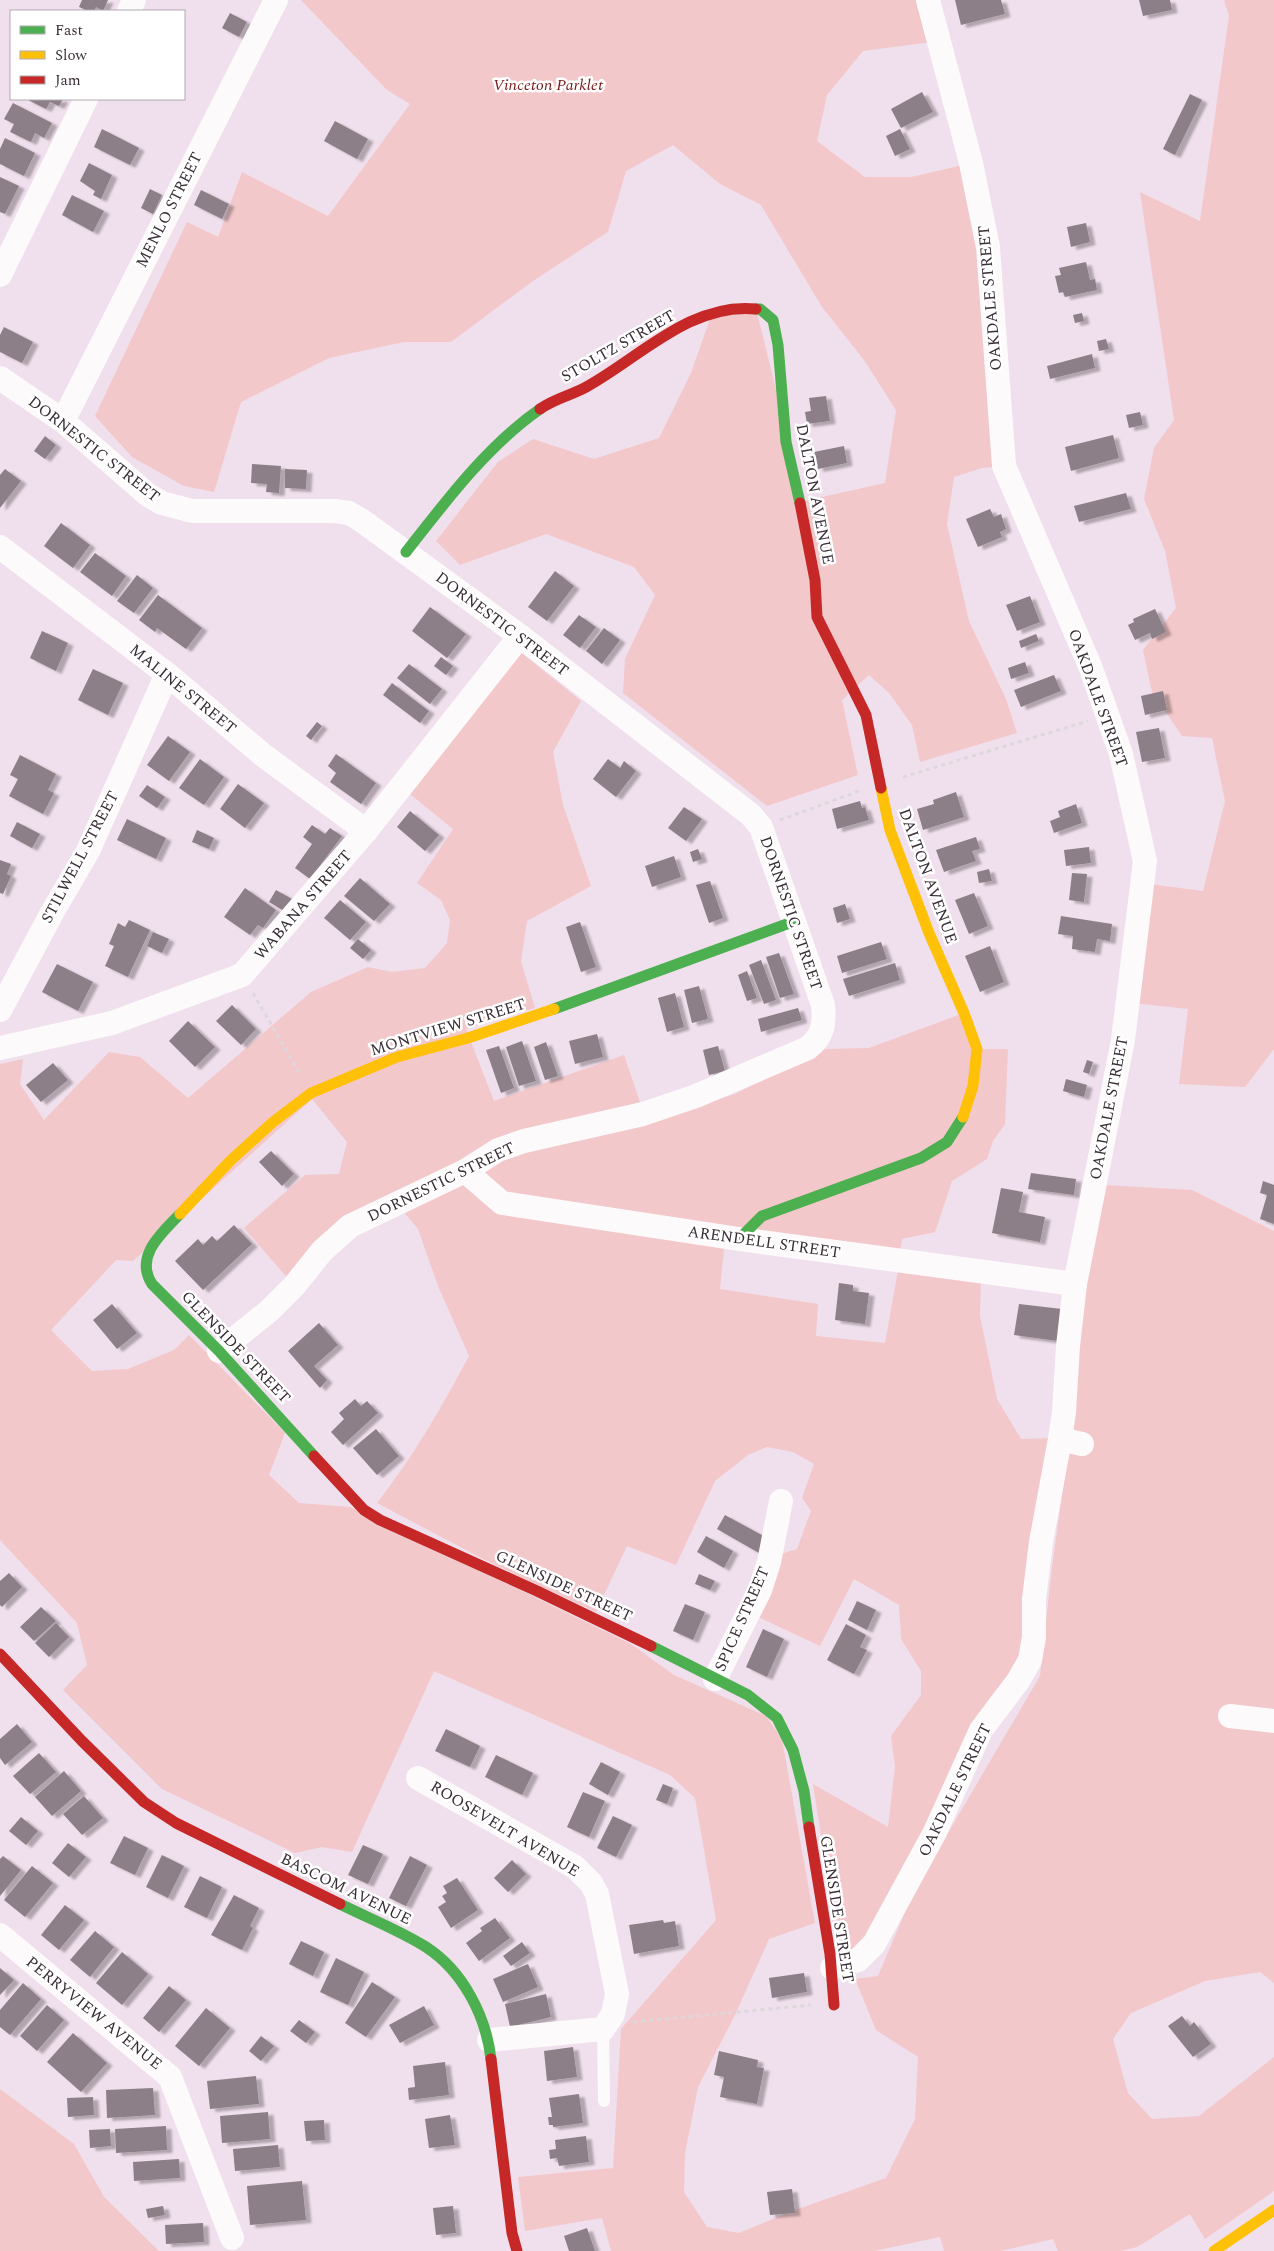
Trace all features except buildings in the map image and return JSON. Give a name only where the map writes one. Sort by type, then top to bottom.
[{"type":"street","name":"MENLO STREET","points":[[63,421],[276,0]]},
{"type":"street","name":"OAKDALE STREET","points":[[832,1968],[858,1960],[874,1944],[935,1832],[981,1730],[1018,1681],[1030,1660],[1034,1637],[1034,1600],[1041,1542],[1071,1441],[1064,1412],[1068,1346],[1075,1284],[1123,1040],[1145,861],[1122,754],[1090,666],[1004,466],[988,247],[971,163],[928,0]]},
{"type":"street","points":[[0,275],[86,100]]},
{"type":"street","name":"STOLTZ STREET","points":[[406,552],[461,483],[520,424],[550,402],[588,386],[653,342],[710,313],[741,307],[760,309]]},
{"type":"street","name":"DALTON AVENUE","points":[[739,1239],[762,1216],[921,1158],[947,1142],[962,1122],[973,1086],[977,1050],[890,830],[866,715],[817,617],[815,580],[810,551],[786,442],[778,346],[773,320],[760,309]]},
{"type":"street","name":"DORNESTIC STREET","points":[[0,378],[63,421],[148,495],[162,503],[178,508],[206,512],[342,512],[361,520],[520,636],[751,815],[761,827],[795,920],[823,1005],[825,1020],[823,1031],[818,1040],[808,1048],[696,1096],[643,1114],[524,1141],[498,1150],[465,1171],[350,1226],[322,1252],[294,1286],[269,1312],[219,1350]]},
{"type":"street","name":"MALINE STREET","points":[[0,547],[167,674],[264,755],[366,831]]},
{"type":"street","name":"WABANA STREET","points":[[0,1048],[112,1024],[242,975],[366,831],[520,636]]},
{"type":"street","name":"STILWELL STREET","points":[[0,1010],[88,850],[167,674]]},
{"type":"street","name":"MONTVIEW STREET","points":[[145,1265],[148,1254],[161,1233],[230,1161],[272,1122],[311,1093],[397,1057],[468,1038],[536,1016],[795,920]]},
{"type":"street","name":"ARENDELL STREET","points":[[465,1171],[502,1204],[739,1239],[1075,1284]]},
{"type":"street","name":"GLENSIDE STREET","points":[[145,1265],[147,1276],[152,1284],[219,1350],[364,1510],[380,1520],[626,1632],[752,1698],[778,1719],[795,1758],[803,1796],[832,1968],[834,2003]]},
{"type":"street","name":"SPICE STREET","points":[[715,1679],[760,1590],[769,1562],[781,1501]]},
{"type":"street","name":"BASCOM AVENUE","points":[[0,1654],[82,1741],[144,1802],[176,1823],[426,1947],[453,1969],[472,1998],[489,2040],[512,2233],[517,2251]]},
{"type":"street","points":[[1230,1716],[1274,1720]]},
{"type":"street","name":"ROOSEVELT AVENUE","points":[[418,1778],[575,1867],[591,1883],[600,1907],[617,1994],[613,2014],[603,2029]]},
{"type":"street","name":"PERRYVIEW AVENUE","points":[[0,1935],[170,2077],[232,2238]]},
{"type":"street","points":[[489,2040],[603,2029]]},
{"type":"street","points":[[1214,2251],[1274,2210]]},
{"type":"lane","points":[[603,2029],[604,2101]]},
{"type":"path","points":[[761,827],[881,783],[1094,719]]},
{"type":"path","points":[[242,975],[311,1093]]},
{"type":"path","points":[[603,2029],[614,2023],[834,2003]]},
{"type":"green space","name":"Vinceton Parklet","points":[[301,0],[928,0],[932,42],[863,51],[827,95],[817,141],[865,177],[911,177],[976,162],[1014,465],[982,468],[954,477],[947,524],[969,621],[1006,699],[1017,733],[920,762],[912,725],[889,693],[869,675],[842,700],[858,775],[767,806],[623,693],[625,659],[655,595],[634,567],[546,534],[460,565],[436,541],[498,462],[533,439],[594,459],[659,438],[691,373],[711,316],[757,313],[804,501],[885,483],[896,410],[864,360],[822,307],[761,205],[720,184],[673,145],[626,171],[608,232],[533,281],[451,342],[404,342],[329,358],[241,402],[214,492],[184,486],[132,457],[95,416],[187,222],[218,237],[242,172],[328,216],[410,104],[387,90]]},
{"type":"green space","points":[[1224,0],[1274,0],[1274,1049],[1245,1087],[1179,1084],[1188,1009],[1133,1003],[1149,884],[1203,891],[1225,801],[1212,738],[1182,736],[1152,692],[1143,650],[1176,608],[1165,551],[1144,499],[1154,448],[1174,420],[1140,192],[1200,221],[1229,16]]},
{"type":"green space","points":[[518,650],[581,701],[553,752],[563,805],[591,886],[527,921],[521,961],[535,1008],[466,1029],[494,1101],[624,1055],[647,1123],[735,1094],[825,1049],[869,1048],[964,1013],[977,1049],[1008,1049],[1005,1124],[993,1141],[987,1159],[952,1181],[935,1232],[902,1239],[900,1253],[726,1229],[720,1289],[818,1304],[816,1336],[885,1343],[898,1270],[981,1280],[980,1316],[997,1399],[1021,1439],[1052,1438],[1025,1661],[870,1944],[851,1955],[844,1949],[833,1913],[813,1784],[888,1827],[895,1767],[891,1736],[921,1695],[921,1671],[901,1639],[899,1605],[854,1579],[820,1646],[752,1614],[777,1555],[797,1549],[811,1511],[802,1498],[814,1464],[793,1452],[767,1447],[748,1455],[715,1481],[676,1565],[627,1546],[596,1612],[483,1559],[377,1503],[403,1468],[469,1356],[438,1286],[418,1229],[392,1198],[290,1281],[244,1228],[305,1175],[339,1174],[347,1142],[312,1099],[133,1261],[116,1260],[51,1330],[92,1371],[128,1369],[174,1350],[189,1335],[285,1433],[269,1475],[299,1503],[350,1507],[631,1644],[674,1675],[766,1716],[782,1739],[815,1923],[769,1939],[735,2015],[698,2087],[685,2154],[684,2192],[707,2227],[739,2233],[795,2210],[886,2178],[915,2119],[918,2057],[876,2030],[855,1979],[878,1976],[920,1877],[921,1879],[1040,1676],[1052,1567],[1074,1409],[1084,1286],[1103,1185],[1192,1190],[1274,1231],[1274,1983],[1260,1972],[1205,1981],[1131,2013],[1113,2039],[1128,2093],[1152,2119],[1199,2116],[1274,2057],[1274,2191],[1205,2239],[1190,2214],[1137,2247],[1121,2251],[1058,2251],[1053,2239],[1000,2251],[944,2251],[940,2237],[874,2251],[611,2251],[602,2218],[525,2231],[518,2177],[613,2168],[621,2029],[716,1920],[695,1798],[670,1775],[434,1671],[352,1852],[322,1847],[295,1853],[162,1789],[63,1690],[87,1665],[77,1623],[0,1540],[0,1064],[23,1059],[20,1084],[44,1120],[109,1052],[140,1057],[188,1098],[311,992],[368,967],[392,972],[425,968],[447,943],[450,920],[441,900],[417,883],[453,829],[410,794]]},
{"type":"green space","points":[[0,2089],[74,2144],[104,2197],[159,2251],[0,2251]]},
{"type":"traffic: fast","points":[[756,309],[760,309],[773,320],[778,345],[786,442],[800,503]]},
{"type":"traffic: fast","points":[[406,552],[468,475],[502,440],[540,409]]},
{"type":"traffic: fast","points":[[554,1009],[795,921]]},
{"type":"traffic: fast","points":[[739,1239],[762,1216],[921,1158],[947,1142],[963,1117]]},
{"type":"traffic: fast","points":[[180,1214],[158,1237],[148,1255],[146,1264],[147,1274],[152,1284],[219,1351],[314,1456]]},
{"type":"traffic: fast","points":[[651,1646],[748,1695],[777,1718],[793,1750],[804,1791],[809,1827]]},
{"type":"traffic: fast","points":[[340,1904],[416,1941],[439,1957],[451,1969],[462,1982],[478,2011],[484,2027],[491,2059]]},
{"type":"traffic: slow","points":[[881,788],[890,830],[929,933],[964,1013],[977,1049],[973,1086],[963,1117]]},
{"type":"traffic: slow","points":[[180,1214],[230,1161],[273,1122],[311,1093],[397,1057],[468,1038],[554,1009]]},
{"type":"traffic: slow","points":[[1214,2251],[1274,2210]]},
{"type":"traffic: jam","points":[[540,409],[588,386],[647,347],[688,323],[710,314],[733,309],[756,309]]},
{"type":"traffic: jam","points":[[800,503],[815,580],[817,617],[866,715],[881,788]]},
{"type":"traffic: jam","points":[[314,1456],[364,1510],[380,1520],[537,1591],[651,1646]]},
{"type":"traffic: jam","points":[[0,1654],[82,1741],[144,1802],[176,1823],[340,1904]]},
{"type":"traffic: jam","points":[[809,1827],[830,1954],[834,2005]]},
{"type":"traffic: jam","points":[[491,2059],[512,2233],[517,2251]]}]
